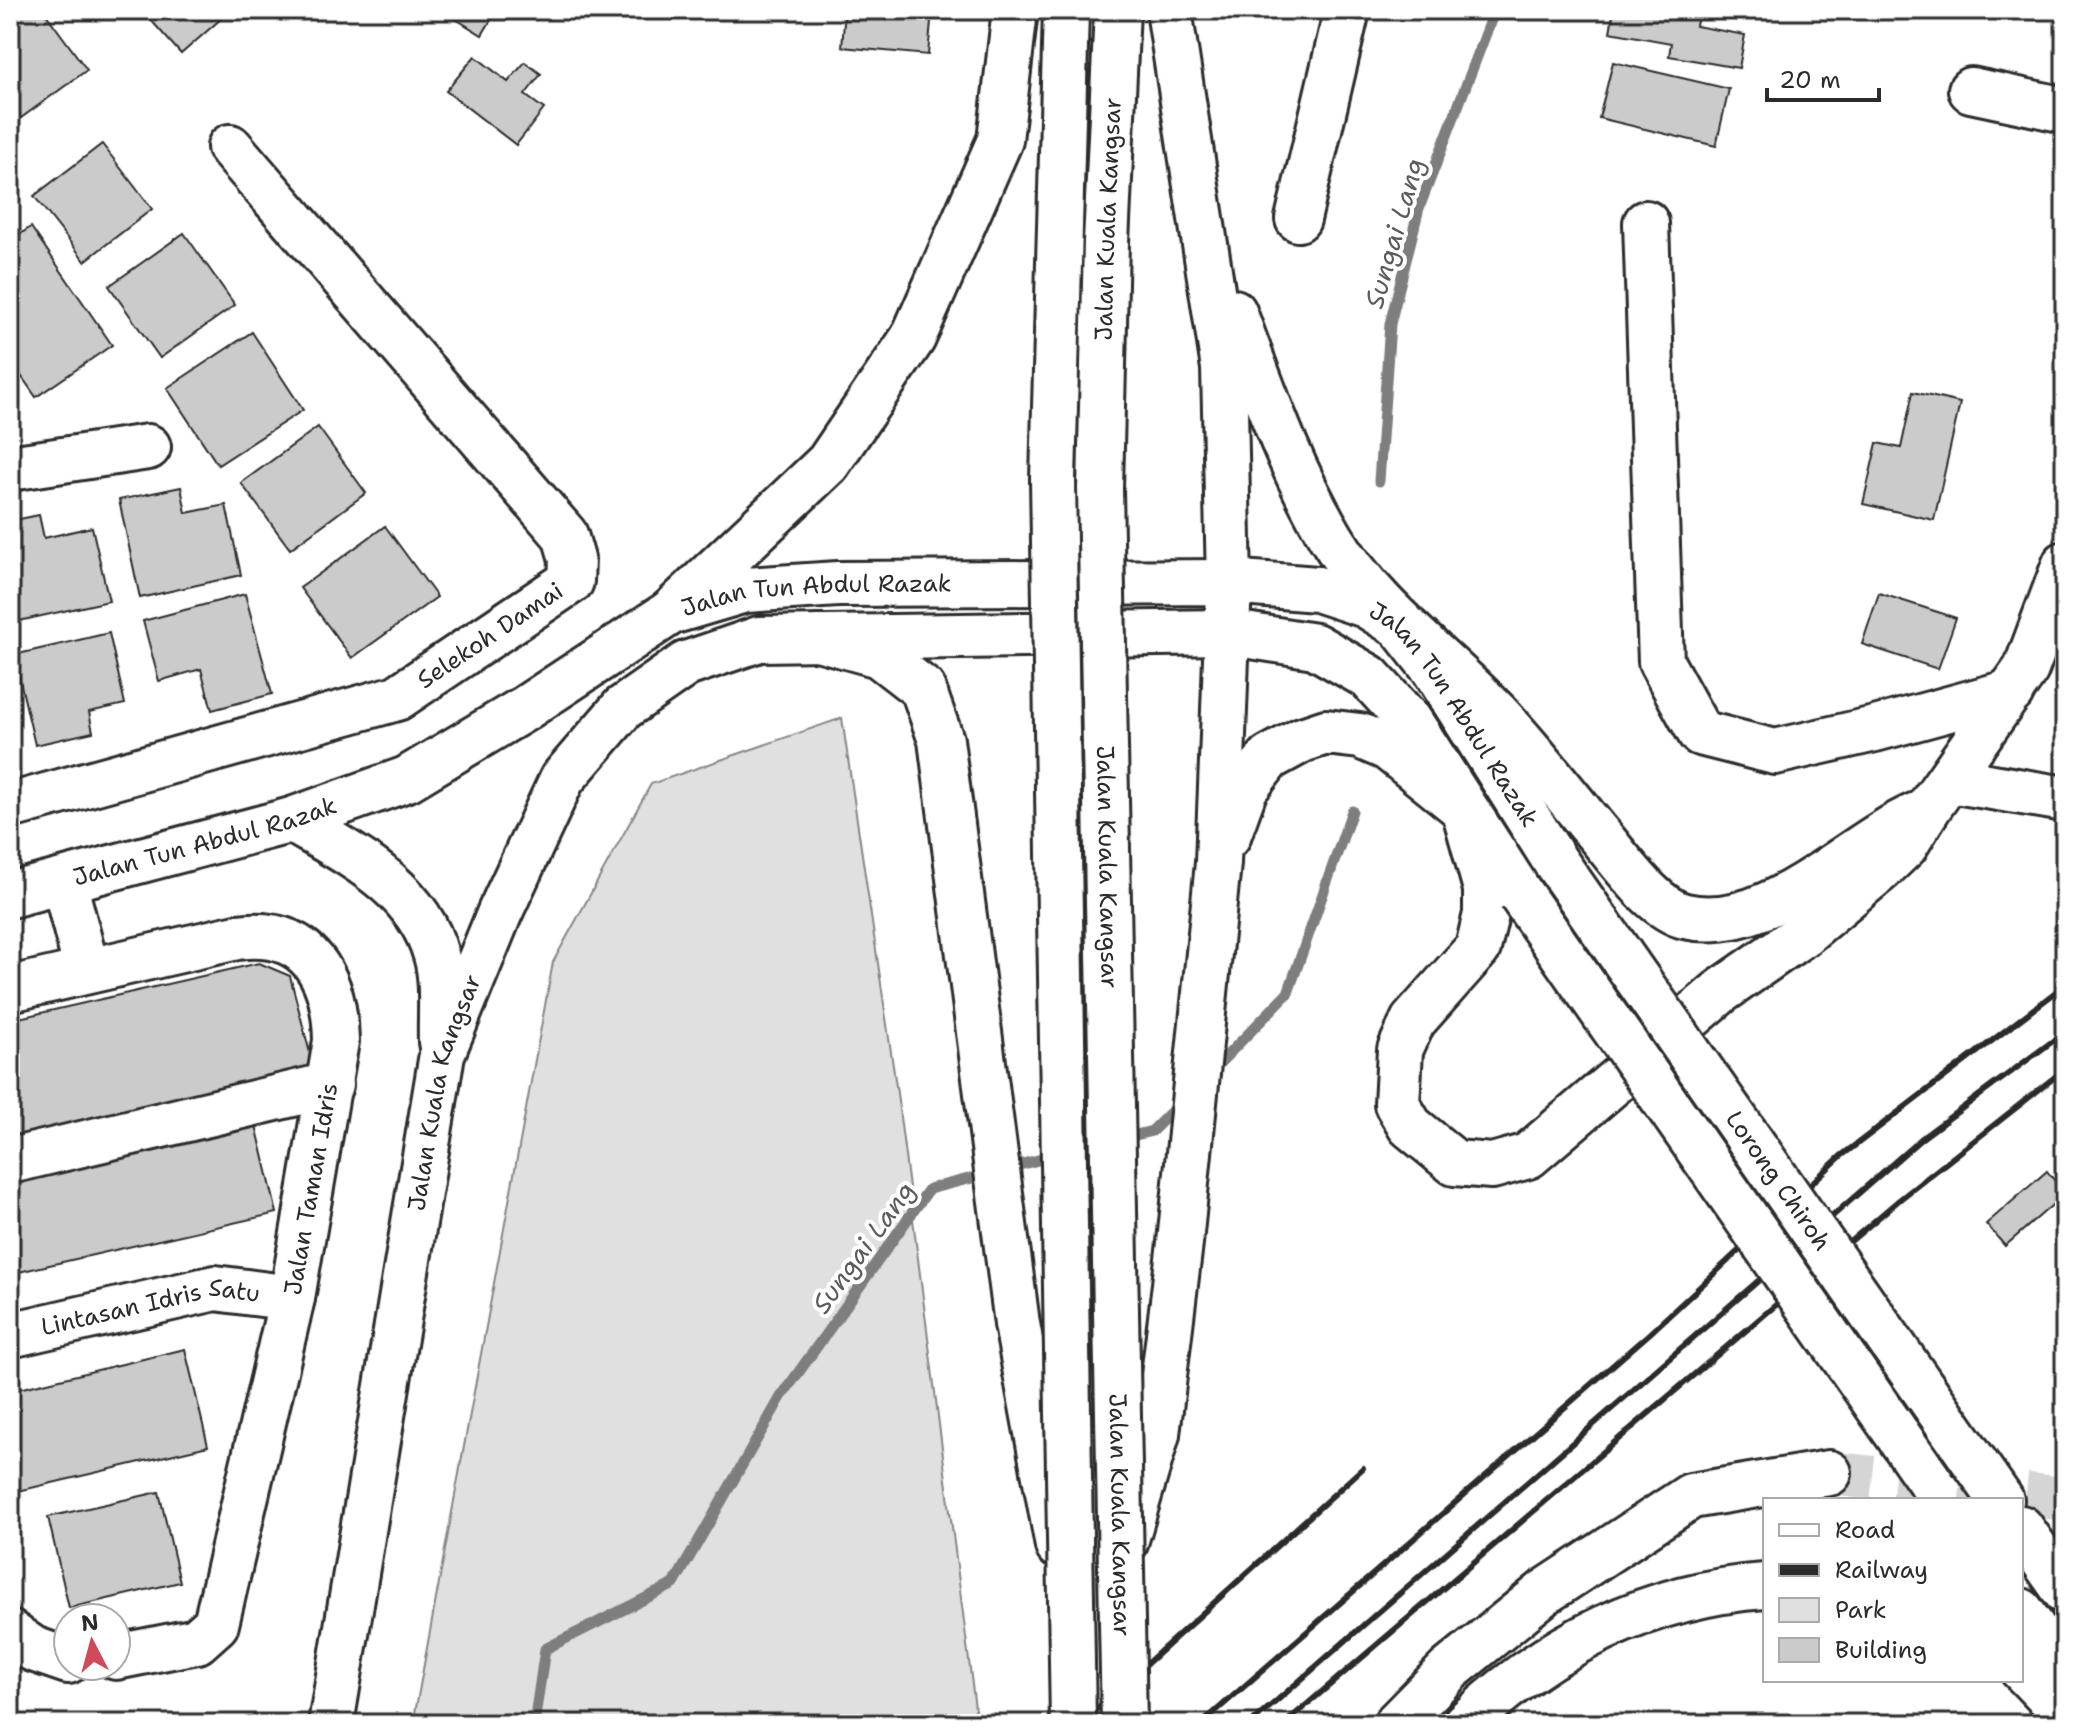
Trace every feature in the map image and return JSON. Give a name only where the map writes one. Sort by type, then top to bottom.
[{"type":"main road","points":[[671,612],[828,463],[913,338],[1000,140],[1015,10]]},
{"type":"main road","name":"Jalan Kuala Kangsar","points":[[1066,10],[1053,479],[1073,1724]]},
{"type":"main road","name":"Jalan Kuala Kangsar","points":[[1117,10],[1106,242],[1100,489],[1124,1724]]},
{"type":"main road","points":[[1120,1559],[1157,1434],[1218,863],[1229,582],[1224,368],[1169,10]]},
{"type":"main road","points":[[1298,219],[1347,10]]},
{"type":"main road","points":[[1971,90],[2065,110]]},
{"type":"main road","name":"Selekoh Damai","points":[[10,806],[397,698],[571,581],[572,559],[565,535],[230,147]]},
{"type":"main road","points":[[1646,223],[1661,662],[1700,733],[1775,752],[2011,692]]},
{"type":"main road","points":[[1204,227],[1291,465],[1334,542],[1400,626],[1499,715],[1647,891],[1683,916],[1721,918],[1763,908],[1939,795],[2065,799]]},
{"type":"main road","points":[[10,468],[148,447]]},
{"type":"main road","points":[[1218,863],[1245,789],[1269,758],[1302,740],[1326,732],[1360,736],[1388,748],[1464,809],[1486,889],[1486,914],[1478,948],[1413,1021],[1400,1050],[1397,1104],[1418,1134],[1455,1163],[1492,1166],[1528,1156],[1720,992],[1803,934],[1905,846],[2029,662],[2065,564]]},
{"type":"main road","name":"Jalan Tun Abdul Razak","points":[[10,895],[292,820],[407,779],[524,709],[671,612],[745,590],[838,584],[1229,582],[1317,589],[1366,605],[1400,626],[1434,669],[1555,861]]},
{"type":"main road","name":"Jalan Tun Abdul Razak","points":[[818,638],[1226,632],[1315,646],[1369,677],[1410,722],[1521,895]]},
{"type":"main road","points":[[818,638],[879,655],[923,689],[941,740],[1017,1324],[1072,1619]]},
{"type":"main road","name":"Jalan Kuala Kangsar","points":[[331,1724],[442,1054],[500,912],[562,779],[623,708],[686,664],[759,639],[818,638]]},
{"type":"main road","points":[[292,820],[368,865],[405,897],[437,957],[442,1054]]},
{"type":"main road","name":"Lorong Chiroh","points":[[1555,861],[1993,1488]]},
{"type":"main road","points":[[64,882],[87,971]]},
{"type":"main road","name":"Lorong Chiroh","points":[[1521,895],[1939,1495]]},
{"type":"main road","name":"Jalan Taman Idris","points":[[10,989],[256,934],[273,935],[292,943],[318,966],[334,1004],[336,1041],[330,1085],[292,1298],[216,1624],[197,1641],[132,1654]]},
{"type":"main road","points":[[10,1161],[330,1085]]},
{"type":"main road","name":"Lintasan Idris Satu","points":[[10,1335],[215,1288],[292,1298]]},
{"type":"main road","points":[[1396,1724],[1449,1670],[1545,1592],[1691,1496],[1829,1473]]},
{"type":"main road","points":[[2023,1531],[2065,1591]]},
{"type":"main road","points":[[1465,1724],[1554,1653],[1633,1613],[1720,1589],[1763,1586]]},
{"type":"main road","points":[[2023,1614],[2065,1674]]},
{"type":"main road","points":[[10,1633],[33,1649],[52,1656]]},
{"type":"main road","points":[[2023,1670],[2065,1714]]},
{"type":"green space","points":[[842,718],[897,1093],[977,1724],[413,1724],[553,962],[651,784]]},
{"type":"building","points":[[10,10],[43,10],[87,70],[10,126]]},
{"type":"building","points":[[142,10],[231,10],[181,54]]},
{"type":"building","points":[[455,10],[497,10],[482,35],[451,16]]},
{"type":"building","points":[[845,10],[932,10],[928,55],[842,47]]},
{"type":"building","points":[[1614,10],[1699,10],[1696,26],[1745,35],[1739,68],[1669,56],[1671,43],[1610,32]]},
{"type":"building","points":[[475,56],[508,82],[525,62],[541,74],[525,95],[544,109],[516,145],[446,91]]},
{"type":"building","points":[[1613,62],[1729,89],[1716,146],[1599,118]]},
{"type":"building","points":[[102,144],[152,209],[85,261],[34,196]]},
{"type":"building","points":[[31,227],[112,345],[36,397],[10,360],[10,241]]},
{"type":"building","points":[[184,233],[235,305],[160,358],[109,286]]},
{"type":"building","points":[[252,332],[303,410],[218,465],[167,388]]},
{"type":"building","points":[[1913,392],[1960,403],[1934,520],[1863,504],[1877,443],[1901,448]]},
{"type":"building","points":[[318,427],[366,493],[290,549],[241,483]]},
{"type":"building","points":[[181,487],[186,513],[226,505],[241,575],[140,598],[119,500]]},
{"type":"building","points":[[39,515],[44,538],[92,527],[109,601],[10,623],[10,521]]},
{"type":"building","points":[[385,526],[437,597],[352,658],[300,588]]},
{"type":"building","points":[[1879,593],[1956,618],[1938,669],[1862,644]]},
{"type":"building","points":[[245,594],[272,694],[212,710],[201,669],[159,681],[143,621]]},
{"type":"building","points":[[109,633],[125,704],[89,712],[93,732],[35,745],[14,655]]},
{"type":"building","points":[[259,963],[290,976],[316,1076],[10,1149],[10,1020]]},
{"type":"building","points":[[255,1121],[277,1213],[10,1274],[10,1177]]},
{"type":"building","points":[[2047,1171],[2065,1194],[2005,1246],[1986,1224]]},
{"type":"building","points":[[185,1349],[208,1446],[10,1493],[10,1391]]},
{"type":"building","points":[[159,1492],[180,1582],[95,1602],[68,1602],[48,1517]]},
{"type":"waterway","name":"Sungai Lang","points":[[1379,481],[1390,324],[1419,208],[1493,15],[1499,10]]},
{"type":"waterway","name":"Sungai Lang","points":[[1211,1072],[1288,993],[1352,811]]},
{"type":"waterway","name":"Sungai Lang","points":[[1120,1139],[1152,1131],[1182,1101]]},
{"type":"waterway","name":"Sungai Lang","points":[[1004,1169],[1053,1156]]},
{"type":"waterway","name":"Sungai Lang","points":[[534,1724],[545,1649],[674,1584],[781,1397],[929,1189],[988,1174]]},
{"type":"tunnel","points":[[1829,1473],[2065,1499]]},
{"type":"railway","points":[[1201,1724],[1650,1333],[1841,1156],[2065,985]]},
{"type":"railway","points":[[1250,1724],[1922,1138],[2065,1032]]},
{"type":"railway","points":[[1284,1724],[1899,1200],[2065,1069]]},
{"type":"railway","points":[[1080,1724],[1363,1468]]}]
